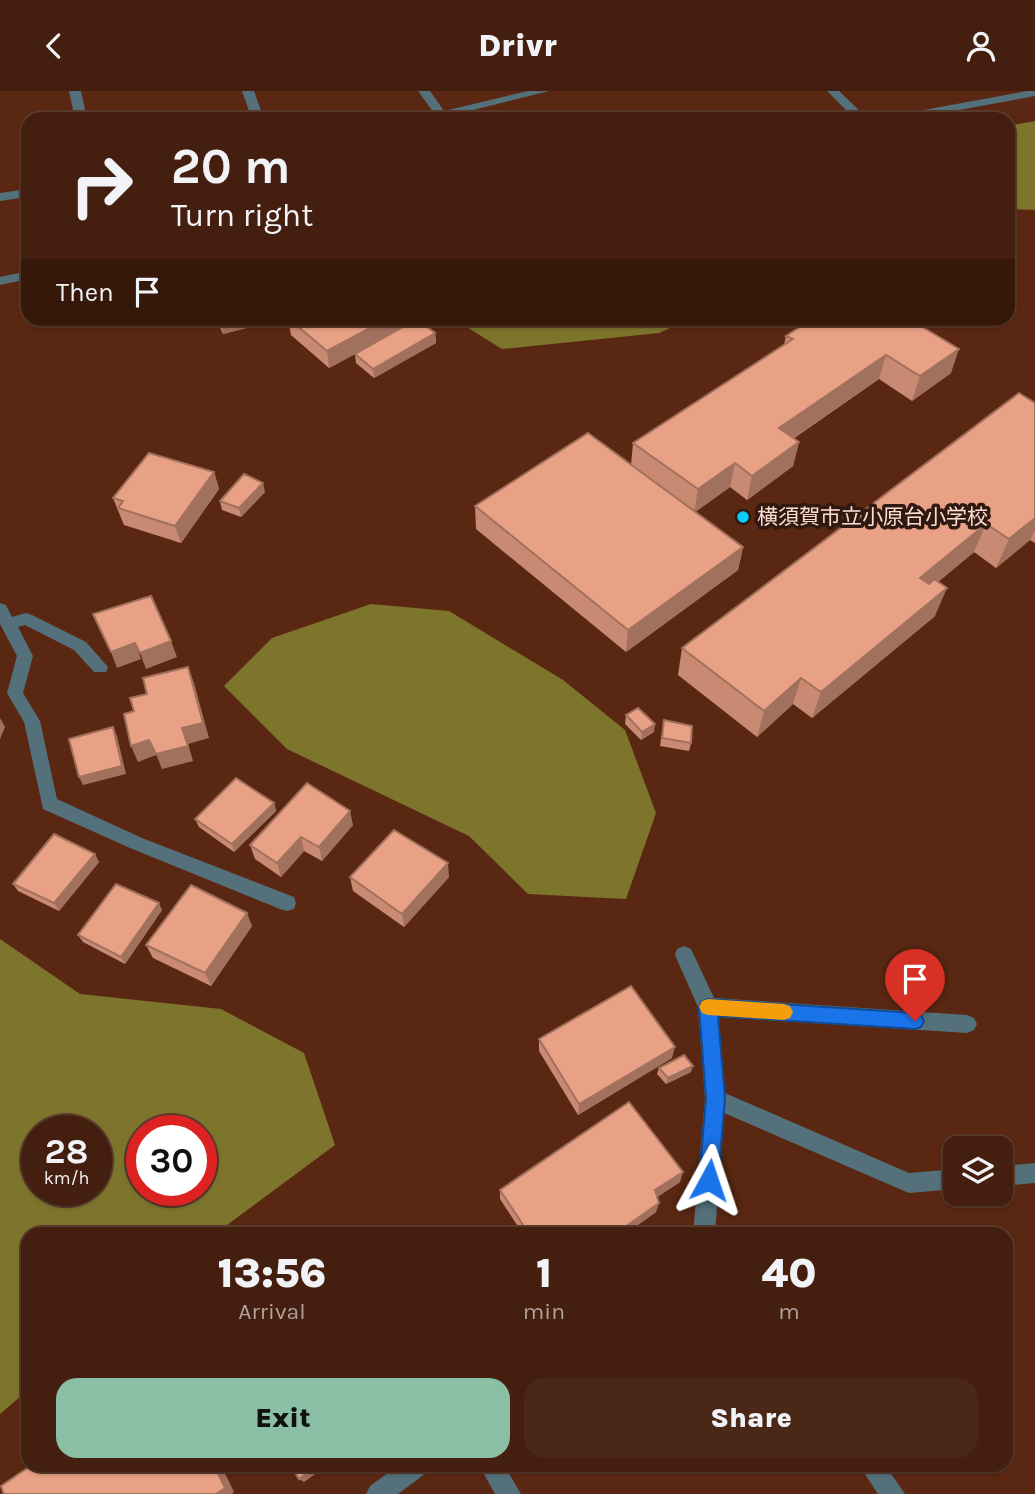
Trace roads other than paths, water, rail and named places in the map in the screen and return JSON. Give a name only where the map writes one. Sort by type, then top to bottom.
[{"type":"street","points":[[75,91],[80,112]]},
{"type":"street","points":[[248,91],[256,112]]},
{"type":"street","points":[[424,91],[439,112]]},
{"type":"street","points":[[454,112],[543,91]]},
{"type":"street","points":[[833,91],[855,112]]},
{"type":"street","points":[[930,112],[1035,93]]},
{"type":"street","points":[[0,197],[21,194]]},
{"type":"street","points":[[0,281],[21,276]]},
{"type":"street","points":[[4,617],[26,619],[80,646],[100,667]]},
{"type":"street","points":[[4,617],[25,656],[7,693],[32,721],[50,804],[136,843],[286,903]]},
{"type":"street","points":[[684,955],[708,1007],[715,1099],[705,1227]]},
{"type":"street","points":[[708,1007],[967,1024]]},
{"type":"street","points":[[715,1099],[909,1183],[943,1180]]},
{"type":"street","points":[[1013,1175],[1035,1173]]},
{"type":"street","points":[[378,1494],[408,1472]]},
{"type":"street","points":[[495,1472],[509,1494]]},
{"type":"street","points":[[876,1472],[893,1494]]},
{"type":"place","name":"横須賀市立小原台小学校","points":[[743,517]]}]
